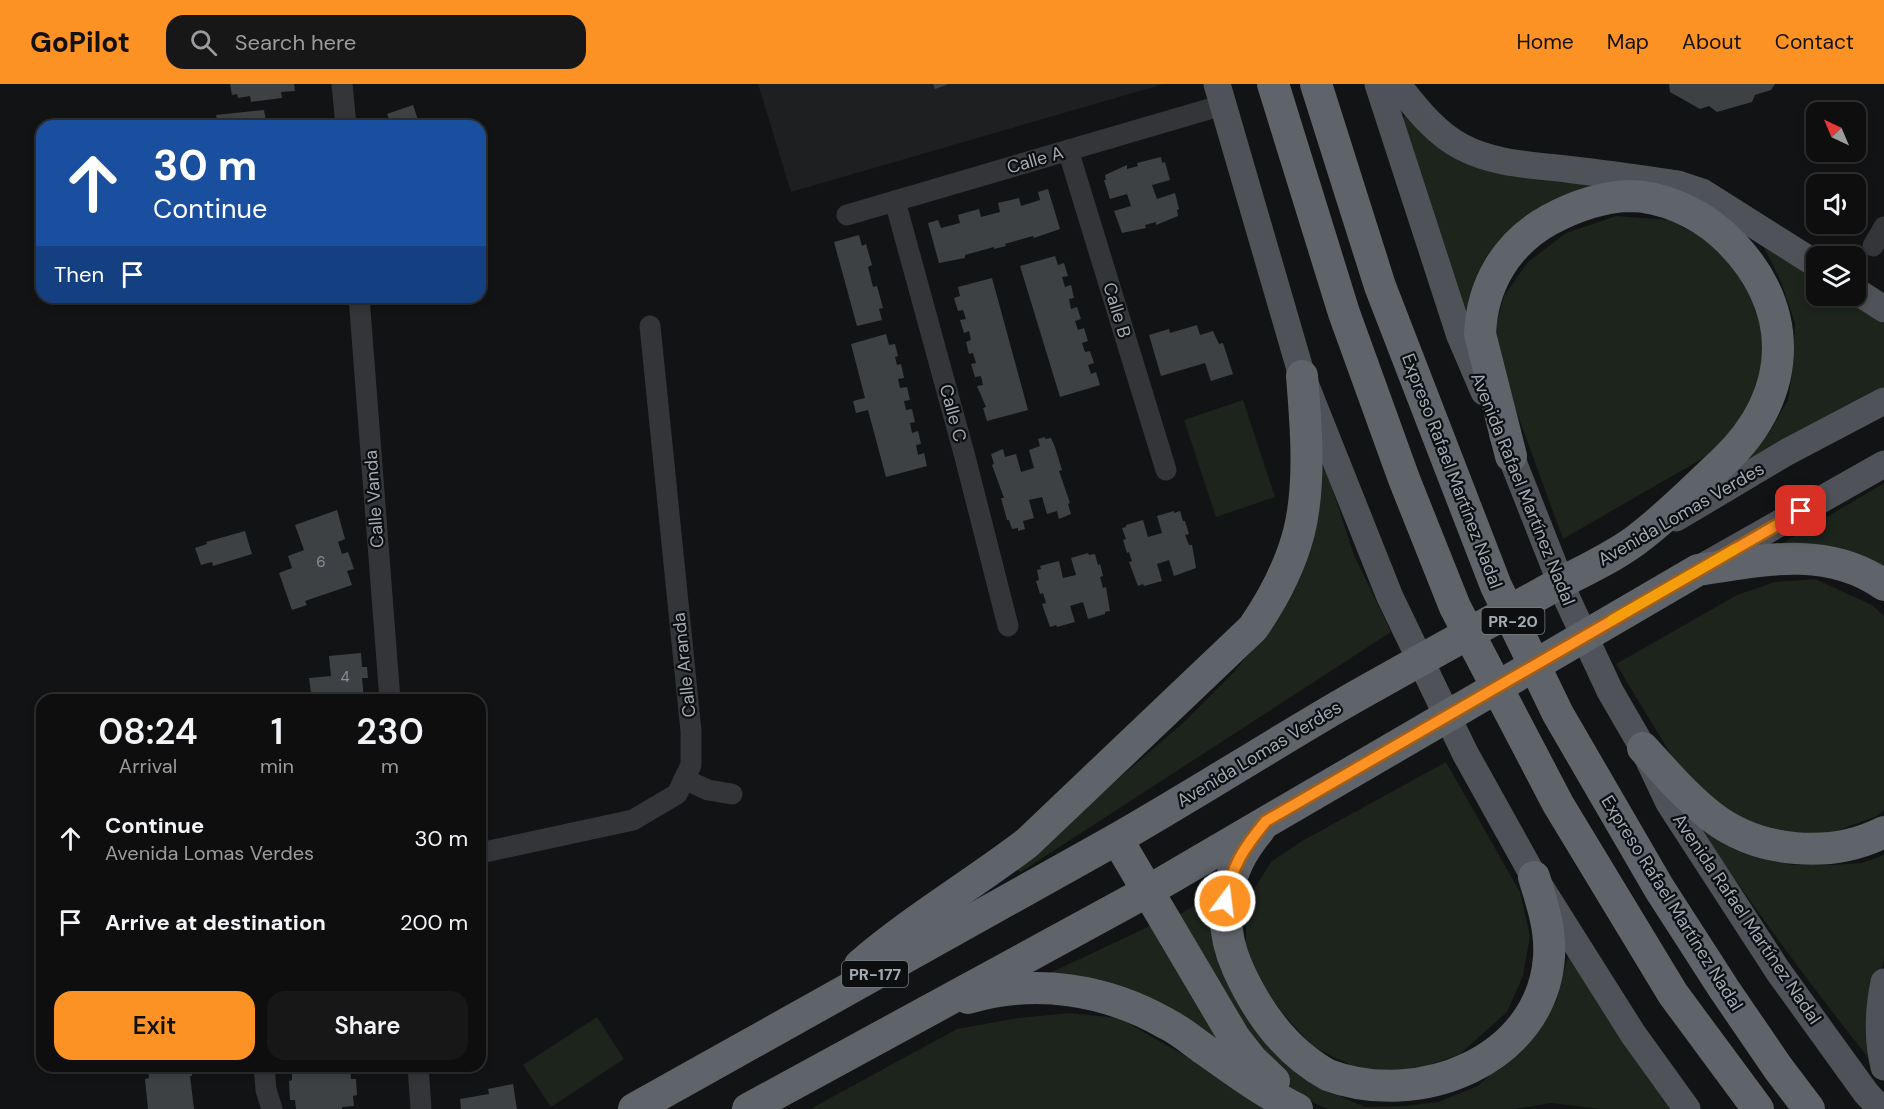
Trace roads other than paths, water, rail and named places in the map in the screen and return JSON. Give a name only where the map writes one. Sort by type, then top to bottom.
[{"type":"highway","name":"PR-20","points":[[1273,84],[1344,313],[1404,479],[1455,607],[1558,804],[1612,894],[1673,994],[1758,1109]]},
{"type":"highway","name":"Expreso Rafael Martínez Nadal","points":[[1316,84],[1380,286],[1496,586],[1558,714],[1659,888],[1724,989],[1809,1109]]},
{"type":"highway","points":[[1511,456],[1480,333],[1480,319],[1485,294],[1493,276],[1512,249],[1536,228],[1558,216],[1583,205],[1629,196],[1653,199],[1676,206],[1699,217],[1718,231],[1754,268],[1769,295],[1779,342],[1776,377],[1764,409],[1753,429],[1740,444],[1629,544]]},
{"type":"highway","points":[[807,1012],[893,938],[1027,843],[1253,628],[1277,590],[1299,532],[1304,497],[1305,413],[1302,376]]},
{"type":"highway","name":"Avenida Lomas Verdes","points":[[634,1109],[1117,839],[1342,705],[1629,544]]},
{"type":"highway","points":[[748,1109],[1148,891],[1698,570],[1751,562],[1822,559],[1867,574],[1884,585]]},
{"type":"highway","points":[[1643,748],[1684,792],[1712,817],[1738,834],[1789,848],[1814,849],[1855,842],[1884,832]]},
{"type":"highway","points":[[1266,821],[1246,845],[1229,883],[1225,901],[1226,928],[1231,954],[1244,984],[1283,1041],[1301,1057],[1328,1075],[1378,1091],[1403,1093],[1441,1085],[1466,1076],[1483,1066],[1519,1035],[1527,1023],[1544,983],[1549,955],[1547,921],[1534,877]]},
{"type":"highway","points":[[1117,839],[1234,1037],[1252,1060],[1300,1109]]},
{"type":"highway","points":[[927,1011],[982,994],[1033,988],[1072,989],[1111,998],[1167,1024],[1251,1082],[1300,1109]]},
{"type":"main road","name":"Avenida Rafael Martínez Nadal","points":[[1378,84],[1460,336],[1511,456],[1568,601],[1610,691],[1643,748],[1669,803],[1778,970],[1866,1093],[1881,1109]]},
{"type":"main road","points":[[1397,84],[1423,116],[1440,132],[1480,155],[1518,163],[1678,184],[1702,192],[1806,258]]},
{"type":"main road","points":[[1220,94],[1302,376],[1390,597],[1465,753],[1534,877],[1633,1034],[1687,1109]]},
{"type":"main road","points":[[1866,297],[1884,309]]},
{"type":"main road","name":"Avenida Lomas Verdes","points":[[1629,544],[1787,452],[1884,401]]},
{"type":"main road","points":[[1698,570],[1884,464]]},
{"type":"main road","points":[[1884,982],[1878,1031],[1884,1067]]},
{"type":"street","points":[[342,84],[345,120]]},
{"type":"street","name":"Calle A","points":[[847,215],[1068,150],[1220,94]]},
{"type":"street","name":"Calle B","points":[[1068,150],[1166,470]]},
{"type":"street","name":"Calle C","points":[[895,201],[1008,626]]},
{"type":"street","points":[[1873,246],[1884,227]]},
{"type":"street","name":"Calle Vanda","points":[[359,303],[390,694]]},
{"type":"street","name":"Calle Aranda","points":[[486,852],[633,820],[677,794],[691,765],[691,731],[650,326]]},
{"type":"street","points":[[684,779],[708,790],[732,794]]},
{"type":"street","points":[[264,1072],[266,1090],[272,1109]]},
{"type":"street","points":[[419,1072],[422,1109]]}]
